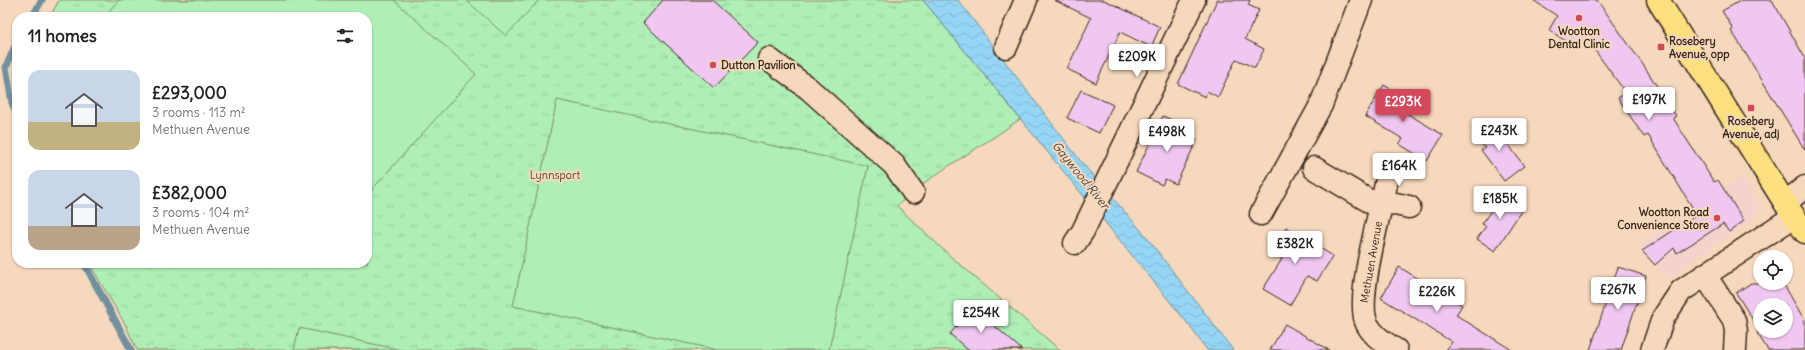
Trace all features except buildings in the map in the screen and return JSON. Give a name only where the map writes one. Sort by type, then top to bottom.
[{"type":"main road","points":[[1658,0],[1794,218]]},
{"type":"street","points":[[1006,47],[1026,0]]},
{"type":"street","points":[[1079,237],[1194,0]]},
{"type":"street","points":[[1261,214],[1321,106],[1361,0]]},
{"type":"street","points":[[769,59],[809,89],[894,165],[913,192]]},
{"type":"street","points":[[1314,168],[1383,198],[1409,206]]},
{"type":"street","points":[[1652,350],[1663,318],[1681,291],[1794,218],[1805,187]]},
{"type":"street","name":"Methuen Avenue","points":[[1383,198],[1364,288],[1363,310],[1367,323],[1376,337],[1396,350]]},
{"type":"street","points":[[1705,275],[1734,320],[1736,331],[1735,350]]},
{"type":"shaded area","points":[[1743,177],[1757,199],[1758,210],[1754,219],[1682,268],[1669,280],[1638,248],[1649,237]]},
{"type":"green space","name":"Lynnsport","points":[[59,0],[923,0],[1020,119],[941,171],[911,193],[897,206],[950,256],[1060,350],[137,350],[125,324],[92,268],[372,268],[372,12],[53,12]]},
{"type":"green space","points":[[119,0],[394,0],[476,74],[372,189],[372,12],[108,12]]},
{"type":"green space","points":[[466,0],[539,0],[506,36]]},
{"type":"green space","points":[[557,100],[868,166],[829,350],[718,350],[513,306]]},
{"type":"green space","points":[[299,328],[401,350],[294,350]]},
{"type":"water","name":"Gaywood River","points":[[923,0],[958,0],[1082,163],[1145,235],[1233,350],[1207,350],[1185,320]]},
{"type":"waterway","points":[[35,12],[42,0]]},
{"type":"waterway","points":[[12,53],[6,67],[12,103]]},
{"type":"waterway","points":[[87,268],[131,350]]},
{"type":"place","name":"Wootton Dental Clinic","points":[[1579,18]]},
{"type":"place","name":"Rosebery Avenue, opp","points":[[1661,47]]},
{"type":"place","name":"Dutton Pavilion","points":[[713,65]]},
{"type":"place","name":"Rosebery Avenue, adj","points":[[1751,108]]},
{"type":"place","name":"Wootton Road Convenience Store","points":[[1717,218]]}]
